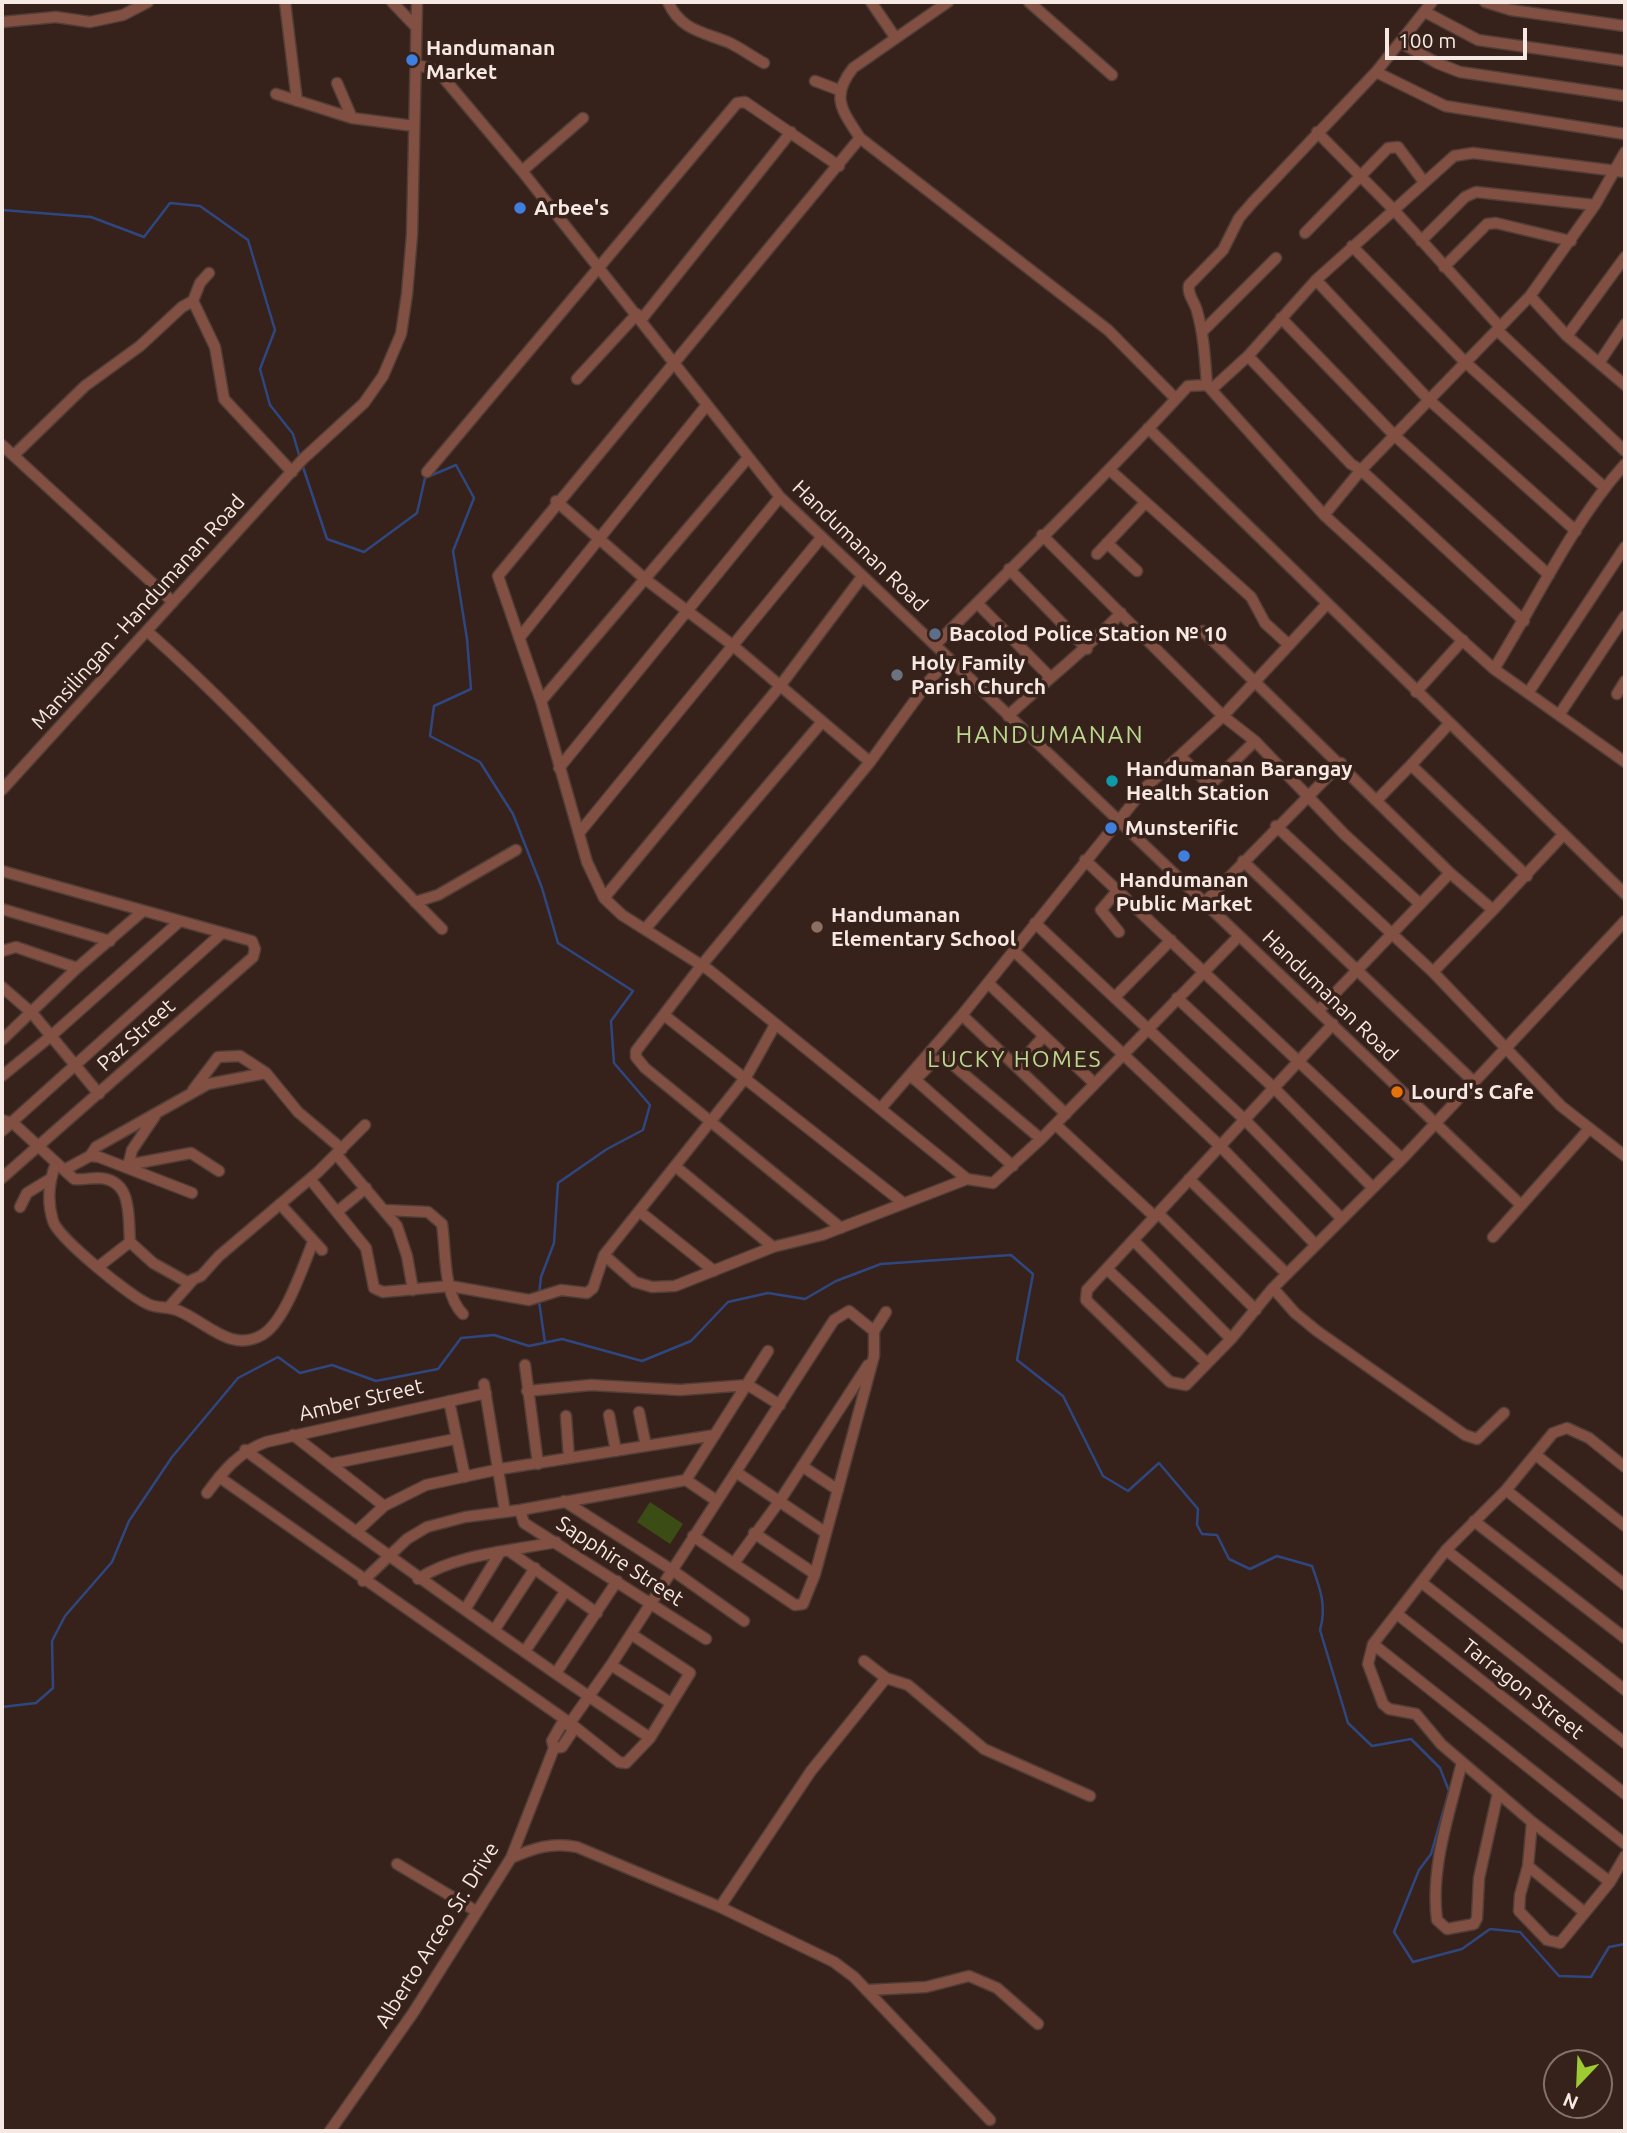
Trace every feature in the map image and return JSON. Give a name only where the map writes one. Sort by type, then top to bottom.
[{"type":"street","points":[[2,22],[56,17],[73,21],[99,21],[122,15],[148,2]]},
{"type":"street","points":[[285,2],[297,101]]},
{"type":"street","points":[[392,2],[416,27]]},
{"type":"street","name":"Mansilingan - Handumanan Road","points":[[2,790],[303,459],[364,403],[383,376],[401,334],[412,235],[418,2]]},
{"type":"street","points":[[668,2],[674,14],[687,27],[733,45],[764,63]]},
{"type":"street","points":[[871,2],[895,37]]},
{"type":"street","points":[[948,2],[853,68],[839,90],[846,115],[860,138],[1108,330],[1176,399]]},
{"type":"street","points":[[1029,2],[1112,75]]},
{"type":"street","points":[[1432,2],[1376,72],[1252,202],[1223,250],[1189,285],[1188,292],[1196,307],[1202,332],[1210,386],[1324,515],[1494,669],[1625,762]]},
{"type":"street","points":[[1485,2],[1511,10],[1625,26]]},
{"type":"street","points":[[1425,12],[1478,40],[1625,61]]},
{"type":"street","points":[[1401,43],[1460,72],[1625,96]]},
{"type":"street","name":"Handumanan Road","points":[[416,65],[430,68],[442,76],[600,268],[747,459],[780,497],[1521,1205]]},
{"type":"street","points":[[1376,72],[1445,106],[1625,134]]},
{"type":"street","points":[[815,81],[839,90]]},
{"type":"street","points":[[337,83],[352,118]]},
{"type":"street","points":[[276,94],[352,118],[414,126]]},
{"type":"street","points":[[427,471],[737,103],[745,102],[839,166]]},
{"type":"street","points":[[522,171],[583,118]]},
{"type":"street","points":[[577,379],[639,317],[791,132]]},
{"type":"street","points":[[1317,132],[1393,209],[1498,329],[1625,451]]},
{"type":"street","points":[[860,138],[498,573],[541,701],[587,862],[604,898],[622,915],[701,965],[967,1179],[993,1184],[1056,1125],[1239,936]]},
{"type":"street","points":[[1305,233],[1388,148],[1394,146],[1424,182]]},
{"type":"street","points":[[1324,515],[1361,470],[1530,296],[1621,171],[1625,152]]},
{"type":"street","points":[[936,646],[1042,535],[1111,471],[1188,386],[1210,386],[1248,356],[1316,280],[1424,182],[1462,153],[1621,171]]},
{"type":"street","points":[[1421,241],[1465,197],[1476,192],[1595,205]]},
{"type":"street","points":[[1444,267],[1487,224],[1496,223],[1571,241]]},
{"type":"street","points":[[1352,246],[1464,361],[1604,487]]},
{"type":"street","points":[[1567,336],[1625,257]]},
{"type":"street","points":[[1202,332],[1276,258]]},
{"type":"street","points":[[15,454],[85,386],[140,346],[182,307],[193,302],[200,283],[209,273]]},
{"type":"street","points":[[1316,280],[1429,399],[1576,531]]},
{"type":"street","points":[[1530,296],[1567,336],[1625,385]]},
{"type":"street","points":[[193,302],[215,347],[224,399],[293,471]]},
{"type":"street","points":[[1281,317],[1394,435],[1549,575]]},
{"type":"street","points":[[1599,363],[1625,324]]},
{"type":"street","points":[[1248,356],[1351,464],[1361,470],[1524,621]]},
{"type":"street","points":[[520,637],[706,406]]},
{"type":"street","points":[[1149,428],[1625,894]]},
{"type":"street","points":[[2,445],[15,454],[173,602]]},
{"type":"street","points":[[541,701],[747,459]]},
{"type":"street","points":[[1494,669],[1604,487],[1625,464]]},
{"type":"street","points":[[1111,471],[1251,597],[1265,623],[1289,645]]},
{"type":"street","points":[[559,768],[685,610],[780,497]]},
{"type":"street","points":[[556,501],[646,579],[731,644],[870,762]]},
{"type":"street","points":[[1097,554],[1145,503]]},
{"type":"street","points":[[1042,535],[1223,716],[1255,741],[1307,796],[1419,903]]},
{"type":"street","points":[[579,833],[731,644],[821,538]]},
{"type":"street","points":[[1107,543],[1137,571]]},
{"type":"street","points":[[1528,693],[1625,547]]},
{"type":"street","points":[[1009,569],[1087,649]]},
{"type":"street","points":[[604,898],[780,685],[862,577]]},
{"type":"street","points":[[977,603],[1049,677]]},
{"type":"street","points":[[881,1108],[912,1077],[1145,788],[1223,716],[1326,604]]},
{"type":"street","points":[[1008,716],[1049,677],[1087,649],[1121,613]]},
{"type":"street","points":[[1559,715],[1625,615]]},
{"type":"street","points":[[147,631],[251,727],[284,766],[442,929]]},
{"type":"street","points":[[1203,631],[1450,873],[1493,910]]},
{"type":"street","points":[[1416,692],[1463,640]]},
{"type":"street","points":[[841,1228],[712,1119],[645,1068],[636,1057],[640,1044],[701,965],[870,762],[929,681],[949,659]]},
{"type":"street","points":[[1617,694],[1625,681]]},
{"type":"street","points":[[646,928],[822,722]]},
{"type":"street","points":[[1377,800],[1449,724]]},
{"type":"street","points":[[1180,756],[1210,785],[1255,741]]},
{"type":"street","points":[[1204,903],[1340,763]]},
{"type":"street","points":[[1411,765],[1527,876]]},
{"type":"street","points":[[1276,826],[1433,972],[1548,1094],[1625,1156]]},
{"type":"street","points":[[1433,972],[1527,876],[1563,835]]},
{"type":"street","points":[[415,902],[438,895],[516,850]]},
{"type":"street","points":[[1085,860],[1402,1159]]},
{"type":"street","points":[[1243,861],[1474,1082]]},
{"type":"street","points":[[2,871],[222,933]]},
{"type":"street","points":[[1319,1010],[1450,873]]},
{"type":"street","points":[[1118,890],[1101,910],[1119,932]]},
{"type":"street","points":[[2,909],[110,941]]},
{"type":"street","points":[[2,1040],[77,968],[144,911]]},
{"type":"street","points":[[1333,1024],[1087,1290],[1086,1300],[1170,1382],[1186,1385],[1231,1339],[1273,1288],[1402,1159],[1625,920]]},
{"type":"street","points":[[2,1076],[180,921]]},
{"type":"street","points":[[1035,923],[1245,1120],[1342,1219]]},
{"type":"street","points":[[2,1131],[7,1122],[222,933]]},
{"type":"street","name":"Paz Street","points":[[2,1178],[253,957],[255,949],[252,941],[222,933]]},
{"type":"street","points":[[1115,997],[1171,940]]},
{"type":"street","points":[[2,951],[16,947],[77,968]]},
{"type":"street","points":[[1014,951],[1121,1056],[1220,1146],[1316,1245]]},
{"type":"street","points":[[988,983],[1094,1083]]},
{"type":"street","points":[[2,987],[32,1013],[99,1094]]},
{"type":"street","points":[[1177,998],[1274,1088],[1373,1188]]},
{"type":"street","points":[[962,1014],[1066,1114]]},
{"type":"street","points":[[664,1015],[902,1202]]},
{"type":"street","points":[[310,1179],[366,1248],[373,1288],[383,1292],[450,1286],[529,1300],[561,1290],[587,1293],[593,1288],[604,1255],[746,1077],[775,1025]]},
{"type":"street","points":[[1017,1066],[1043,1037]]},
{"type":"street","points":[[192,1091],[218,1057],[240,1056],[274,1079],[298,1112],[339,1151],[386,1210],[403,1240],[412,1290]]},
{"type":"street","points":[[912,1077],[933,1062],[946,1059],[1041,1139]]},
{"type":"street","points":[[90,1156],[96,1147],[192,1091],[233,1078],[266,1073]]},
{"type":"street","points":[[912,1077],[1013,1166]]},
{"type":"street","points":[[126,1164],[155,1115]]},
{"type":"street","points":[[7,1122],[74,1179],[99,1178],[121,1188],[127,1202],[130,1242],[164,1270],[187,1282],[192,1281]]},
{"type":"street","points":[[168,1308],[192,1281],[310,1179],[365,1125]]},
{"type":"street","points":[[1056,1125],[1256,1310]]},
{"type":"street","points":[[1493,1237],[1590,1129]]},
{"type":"street","points":[[126,1164],[191,1153],[219,1171]]},
{"type":"street","points":[[20,1207],[27,1193],[50,1179],[60,1167],[90,1156],[126,1164],[192,1193]]},
{"type":"street","points":[[675,1166],[773,1247]]},
{"type":"street","points":[[50,1179],[53,1222],[62,1237],[145,1303],[178,1310],[233,1340],[260,1336],[284,1307],[317,1246],[280,1204]]},
{"type":"street","points":[[604,1255],[635,1282],[652,1287],[675,1286],[773,1247],[797,1243],[841,1228],[902,1202],[967,1179]]},
{"type":"street","points":[[1189,1179],[1287,1274]]},
{"type":"street","points":[[338,1211],[366,1188]]},
{"type":"street","points":[[386,1210],[410,1209],[436,1217],[442,1224],[450,1286],[456,1308],[463,1314]]},
{"type":"street","points":[[639,1211],[714,1271]]},
{"type":"street","points":[[1133,1240],[1231,1339]]},
{"type":"street","points":[[98,1267],[130,1242]]},
{"type":"street","points":[[1107,1269],[1207,1363]]},
{"type":"street","points":[[1273,1288],[1295,1313],[1317,1331],[1465,1435],[1477,1439],[1504,1413]]},
{"type":"street","points":[[570,1723],[611,1665],[834,1320],[842,1312],[849,1311],[874,1331]]},
{"type":"street","points":[[692,1536],[794,1605],[803,1604],[808,1598],[815,1574],[874,1356],[874,1331],[886,1312]]},
{"type":"street","points":[[686,1480],[768,1351]]},
{"type":"street","points":[[734,1563],[779,1502],[874,1356]]},
{"type":"street","points":[[525,1365],[538,1464]]},
{"type":"street","points":[[527,1391],[591,1385],[680,1390],[748,1385],[780,1405]]},
{"type":"street","name":"Amber Street","points":[[245,1450],[293,1435],[449,1401],[485,1389],[500,1469]]},
{"type":"street","points":[[449,1401],[464,1477]]},
{"type":"street","points":[[639,1412],[646,1446]]},
{"type":"street","points":[[609,1415],[616,1451]]},
{"type":"street","points":[[566,1416],[569,1458]]},
{"type":"street","points":[[1610,1882],[1532,1822],[1441,1744],[1416,1714],[1389,1709],[1383,1704],[1368,1664],[1373,1644],[1446,1550],[1506,1490],[1553,1433],[1567,1428],[1590,1438],[1625,1467]]},
{"type":"street","points":[[293,1435],[384,1506]]},
{"type":"street","points":[[356,1532],[384,1506],[426,1485],[500,1469],[715,1435]]},
{"type":"street","points":[[330,1464],[455,1439]]},
{"type":"street","points":[[207,1493],[245,1450],[418,1579],[466,1608],[650,1738]]},
{"type":"street","points":[[1536,1455],[1625,1526]]},
{"type":"street","points":[[802,1466],[838,1490]]},
{"type":"street","points":[[500,1469],[505,1512]]},
{"type":"street","points":[[736,1472],[826,1533]]},
{"type":"street","points":[[219,1477],[363,1581],[570,1723],[619,1762],[632,1759],[650,1738],[690,1673],[631,1634]]},
{"type":"street","points":[[363,1581],[407,1539],[427,1527],[465,1517],[520,1510],[686,1480],[717,1501]]},
{"type":"street","points":[[1506,1490],[1625,1585]]},
{"type":"street","points":[[564,1502],[672,1570],[744,1621]]},
{"type":"street","name":"Sapphire Street","points":[[520,1510],[524,1523],[706,1639]]},
{"type":"street","points":[[1474,1521],[1625,1638]]},
{"type":"street","points":[[754,1533],[815,1574]]},
{"type":"street","points":[[418,1579],[445,1564],[556,1542]]},
{"type":"street","points":[[1446,1550],[1625,1690]]},
{"type":"street","points":[[504,1553],[535,1568],[597,1613]]},
{"type":"street","points":[[466,1608],[504,1553]]},
{"type":"street","points":[[495,1629],[535,1568]]},
{"type":"street","points":[[556,1673],[617,1581]]},
{"type":"street","points":[[1421,1582],[1625,1743]]},
{"type":"street","points":[[525,1651],[565,1592]]},
{"type":"street","name":"Tarragon Street","points":[[1397,1614],[1625,1794]]},
{"type":"street","points":[[1373,1644],[1625,1844]]},
{"type":"street","points":[[864,1661],[886,1678],[908,1685],[984,1749],[1090,1796]]},
{"type":"street","points":[[611,1665],[671,1703]]},
{"type":"street","points":[[720,1907],[811,1772],[886,1678]]},
{"type":"street","name":"Alberto Arceo Sr. Drive","points":[[330,2131],[414,2013],[511,1858],[554,1748],[562,1747],[572,1732],[570,1723]]},
{"type":"street","points":[[1462,1762],[1439,1860],[1435,1906],[1437,1920],[1447,1929],[1474,1924],[1478,1918],[1479,1878],[1498,1793]]},
{"type":"street","points":[[1532,1822],[1528,1866],[1519,1911],[1546,1940],[1560,1942],[1610,1882],[1625,1856]]},
{"type":"street","points":[[511,1858],[536,1847],[560,1843],[577,1847],[720,1907],[834,1962],[868,1990],[990,2120]]},
{"type":"street","points":[[397,1864],[476,1911]]},
{"type":"street","points":[[1528,1866],[1584,1912]]},
{"type":"street","points":[[868,1990],[926,1987],[969,1976],[997,1988],[1038,2025]]},
{"type":"green space","points":[[650,1502],[683,1524],[670,1544],[637,1522]]},
{"type":"waterway","points":[[2,210],[91,217],[144,237],[170,203],[200,206],[248,240],[275,330],[260,369],[270,405],[293,434],[300,458]]},
{"type":"waterway","points":[[302,464],[327,539],[364,552],[417,513],[425,478],[456,465],[474,498],[453,551],[467,639],[471,689],[434,706],[430,736],[480,762],[513,814],[542,888],[558,943],[633,991],[611,1021],[614,1063],[650,1105],[643,1130],[607,1149],[558,1183],[554,1243],[541,1277],[539,1295]]},
{"type":"waterway","points":[[2,1707],[36,1703],[53,1688],[52,1641],[65,1616],[112,1562],[129,1521],[172,1457],[238,1378],[278,1357],[300,1373],[332,1365],[376,1381],[438,1369],[461,1338],[494,1335],[529,1346],[562,1339],[642,1361],[691,1341],[728,1302],[768,1293],[805,1299],[836,1281],[881,1264],[1011,1255],[1033,1274],[1017,1360],[1063,1396],[1103,1476],[1128,1491],[1159,1463],[1198,1509],[1197,1525],[1202,1534],[1217,1535],[1229,1559],[1250,1569],[1277,1556],[1312,1566],[1323,1605],[1320,1630],[1348,1723],[1372,1746],[1411,1739],[1440,1768],[1449,1791],[1431,1854],[1419,1870],[1394,1932],[1413,1962],[1462,1949],[1490,1929],[1520,1932],[1559,1976],[1591,1977],[1609,1947],[1625,1944]]},
{"type":"waterway","points":[[539,1301],[545,1343]]},
{"type":"place","name":"Handumanan Market","points":[[412,60]]},
{"type":"place","name":"Arbee's","points":[[520,208]]},
{"type":"place","name":"Bacolod Police Station № 10","points":[[935,634]]},
{"type":"place","name":"Holy Family Parish Church","points":[[897,675]]},
{"type":"place","name":"Handumanan Barangay Health Station","points":[[1112,781]]},
{"type":"place","name":"Munsterific","points":[[1111,828]]},
{"type":"place","name":"Handumanan Public Market","points":[[1184,856]]},
{"type":"place","name":"Handumanan Elementary School","points":[[817,927]]},
{"type":"place","name":"Lourd's Cafe","points":[[1397,1092]]},
{"type":"district","name":"HANDUMANAN","points":[[1050,735]]},
{"type":"district","name":"LUCKY HOMES","points":[[1015,1059]]}]
